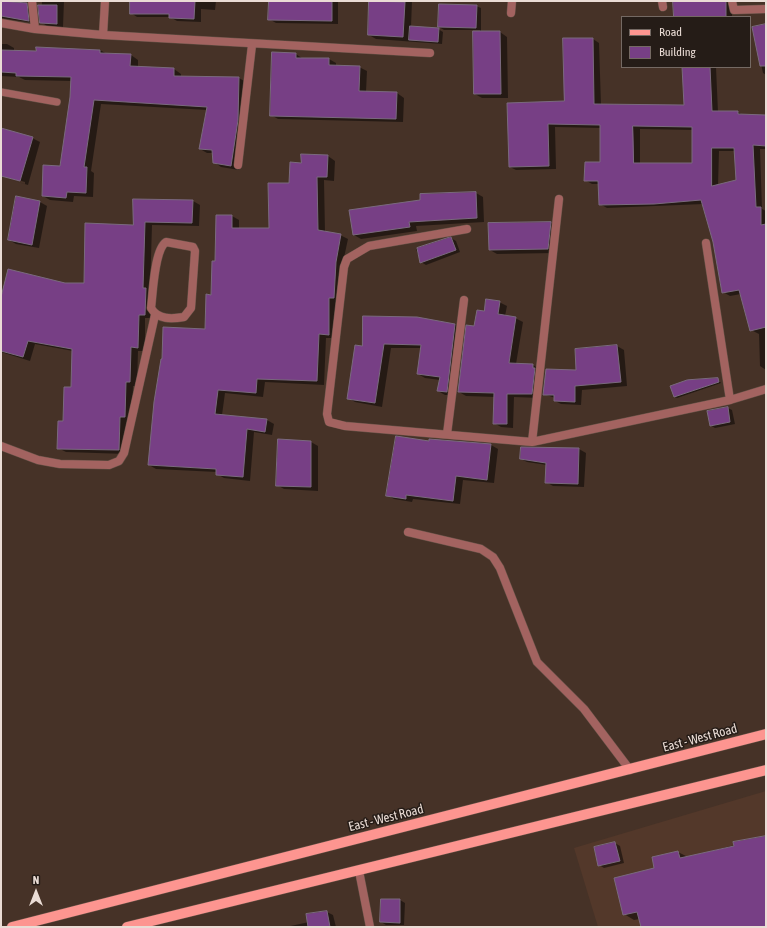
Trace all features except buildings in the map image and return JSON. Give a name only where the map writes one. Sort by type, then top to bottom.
[{"type":"main road","name":"East - West Road","points":[[12,927],[766,734]]},
{"type":"main road","points":[[127,927],[766,770]]},
{"type":"street","points":[[32,1],[35,29]]},
{"type":"street","points":[[103,35],[105,1]]},
{"type":"street","points":[[511,13],[512,1]]},
{"type":"street","points":[[732,1],[734,10],[766,9]]},
{"type":"street","points":[[1,23],[35,29],[103,35],[252,45],[430,54]]},
{"type":"street","points":[[238,165],[252,45]]},
{"type":"street","points":[[532,442],[558,198]]},
{"type":"street","points":[[467,229],[369,246],[347,259],[344,266],[327,414],[329,422],[345,426],[532,442],[730,400],[766,389]]},
{"type":"street","points":[[1,446],[38,460],[60,464],[109,465],[119,461],[124,453],[155,315],[151,308],[158,255],[162,245],[166,242],[193,247],[195,251],[191,308],[188,314],[179,318],[163,318],[155,315]]},
{"type":"street","points":[[706,243],[730,400]]},
{"type":"street","points":[[447,434],[464,300]]},
{"type":"street","points":[[408,532],[481,549],[493,557],[500,568],[537,662],[584,709],[630,770]]},
{"type":"street","points":[[359,870],[370,927]]},
{"type":"lane","points":[[1,92],[57,102]]},
{"type":"shaded area","points":[[766,791],[766,927],[598,927],[574,848]]}]
